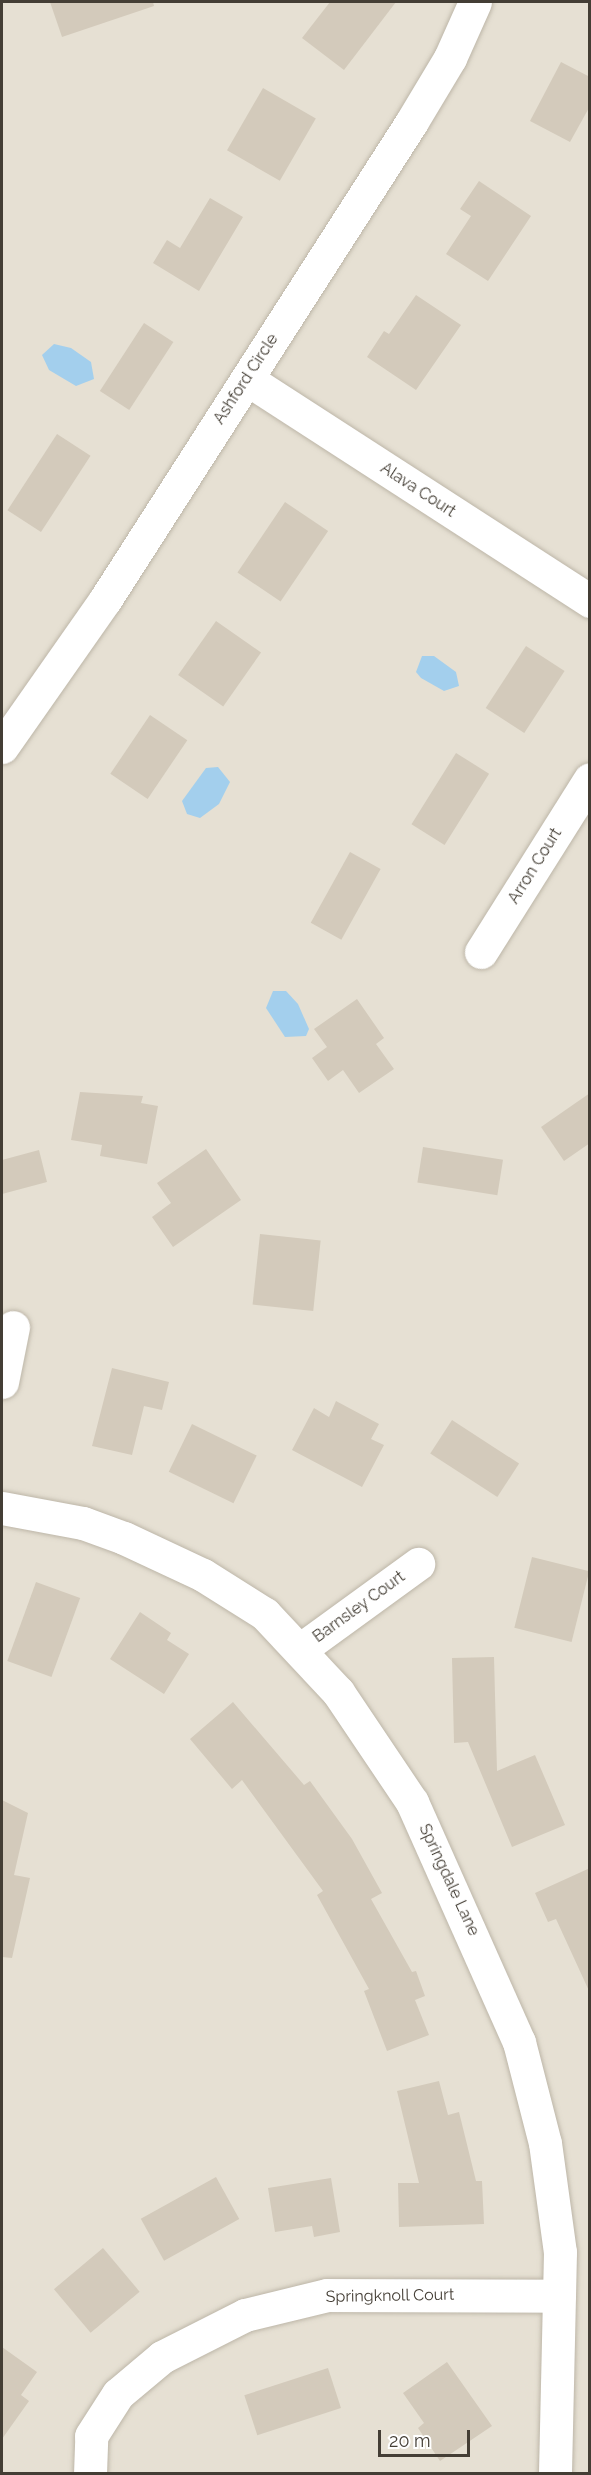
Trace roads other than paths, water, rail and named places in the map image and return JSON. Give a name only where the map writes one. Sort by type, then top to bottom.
[{"type":"street","name":"Ashford Circle","points":[[2,747],[105,600],[411,123],[450,58],[475,2]]},
{"type":"street","name":"Alava Court","points":[[247,380],[590,601]]},
{"type":"street","name":"Arron Court","points":[[481,952],[590,779]]},
{"type":"street","points":[[2,1382],[13,1327]]},
{"type":"street","name":"Springdale Lane","points":[[2,1508],[83,1523],[203,1575],[265,1614],[301,1649],[338,1692],[412,1802],[519,2042],[545,2143],[560,2252],[555,2474]]},
{"type":"street","name":"Barnsley Court","points":[[301,1649],[418,1564]]},
{"type":"street","name":"Springknoll Court","points":[[90,2474],[92,2436],[118,2394],[162,2357],[245,2315],[327,2295],[560,2296]]},
{"type":"water","points":[[54,344],[71,348],[91,362],[94,379],[76,386],[49,370],[42,355]]},
{"type":"water","points":[[422,656],[434,656],[456,672],[459,686],[444,691],[421,678],[416,672]]},
{"type":"water","points":[[218,767],[230,782],[219,804],[200,818],[187,814],[182,801],[206,768]]},
{"type":"water","points":[[273,991],[286,991],[298,1004],[309,1029],[306,1036],[285,1037],[266,1008]]}]
